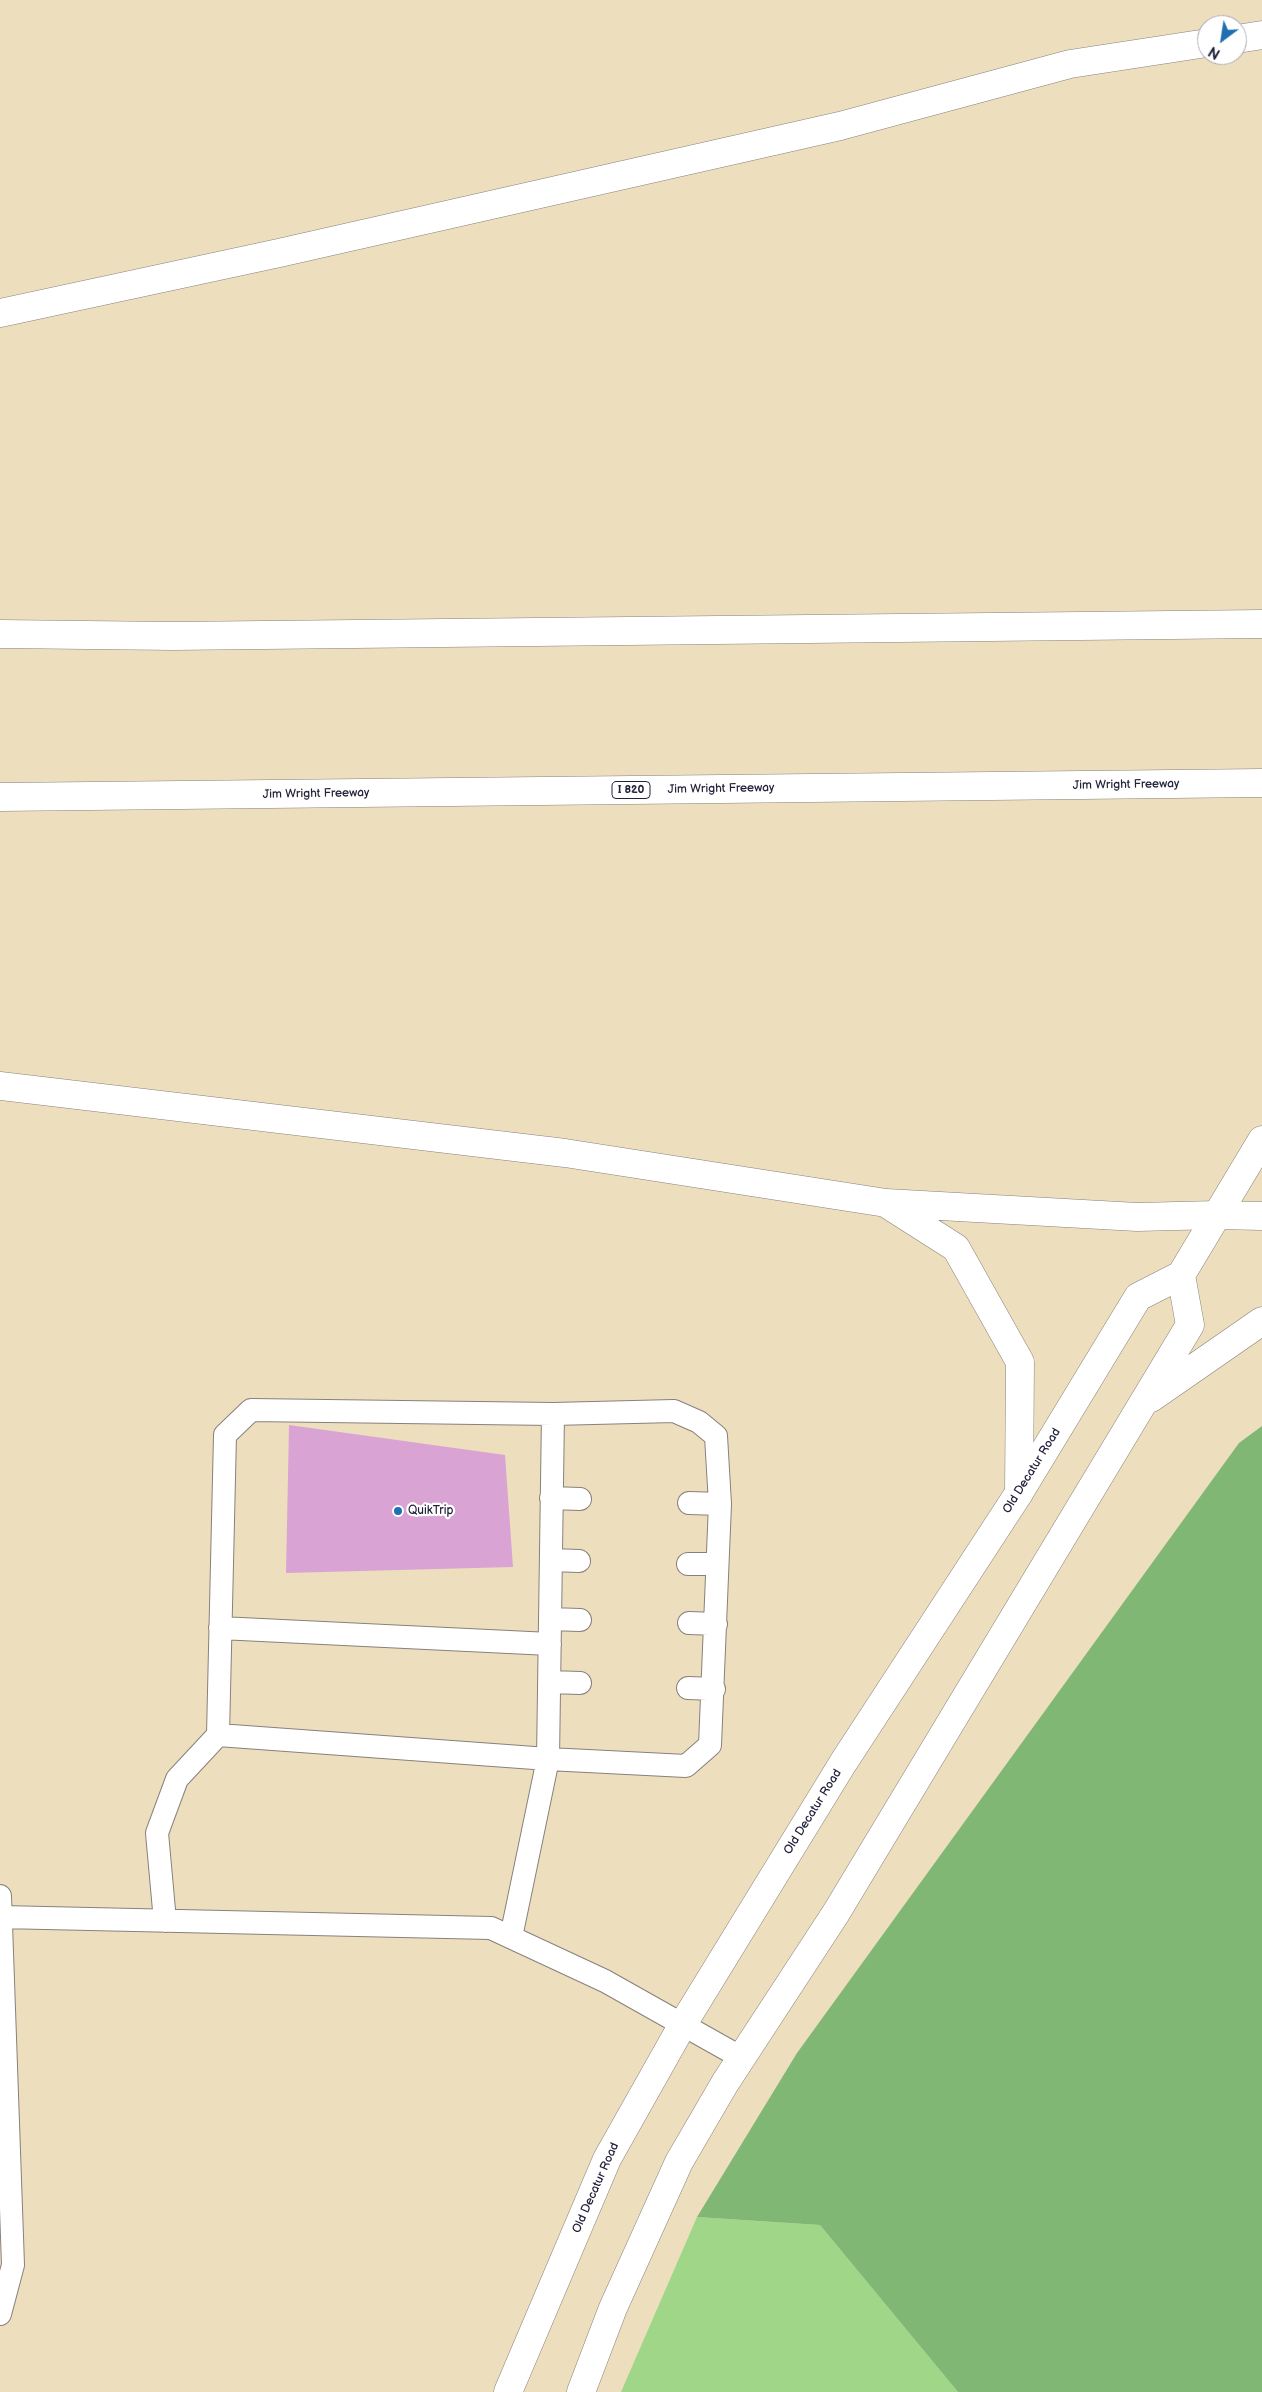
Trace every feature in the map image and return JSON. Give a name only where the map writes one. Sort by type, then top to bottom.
[{"type":"main road","points":[[1247,37],[1262,35]]},
{"type":"main road","points":[[0,314],[289,251],[840,126],[1070,64],[1197,45]]},
{"type":"main road","points":[[0,634],[174,636],[1262,624]]},
{"type":"main road","name":"Jim Wright Freeway","points":[[0,797],[1262,783]]},
{"type":"main road","points":[[0,1086],[565,1153],[886,1203],[1137,1217],[1262,1216]]},
{"type":"main road","points":[[581,2392],[613,2308],[679,2162],[742,2058],[836,1913],[1190,1325],[1180,1275],[1262,1140]]},
{"type":"main road","points":[[886,1203],[956,1248],[1020,1362],[1019,1493]]},
{"type":"main road","name":"Old Decatur Road","points":[[508,2392],[607,2159],[683,2024],[843,1763],[1019,1493],[1138,1297],[1180,1275]]},
{"type":"main road","points":[[1144,1404],[1262,1321]]},
{"type":"lane","points":[[165,1921],[157,1833],[177,1779],[218,1735],[225,1435],[251,1410],[553,1414],[674,1410],[699,1422],[716,1436],[720,1504],[714,1689],[710,1745],[686,1766],[548,1759],[218,1735]]},
{"type":"lane","points":[[511,1937],[548,1759],[553,1414]]},
{"type":"lane","points":[[551,1498],[580,1499]]},
{"type":"lane","points":[[689,1502],[720,1504]]},
{"type":"lane","points":[[551,1560],[579,1561]]},
{"type":"lane","points":[[688,1564],[717,1564]]},
{"type":"lane","points":[[550,1619],[580,1620]]},
{"type":"lane","points":[[689,1623],[716,1624]]},
{"type":"lane","points":[[220,1628],[550,1644]]},
{"type":"lane","points":[[550,1682],[580,1683]]},
{"type":"lane","points":[[688,1688],[714,1689]]},
{"type":"lane","points":[[0,2314],[13,2265],[1,1906],[165,1921],[491,1928],[605,1981],[742,2058]]},
{"type":"green space","points":[[1262,1426],[1262,2392],[958,2392],[820,2225],[697,2217],[797,2053],[1239,1443]]},
{"type":"green space","points":[[697,2217],[820,2225],[958,2392],[621,2392]]},
{"type":"building","name":"QuikTrip","points":[[289,1425],[505,1455],[513,1567],[286,1573]]},
{"type":"place","name":"QuikTrip","points":[[398,1511]]}]
